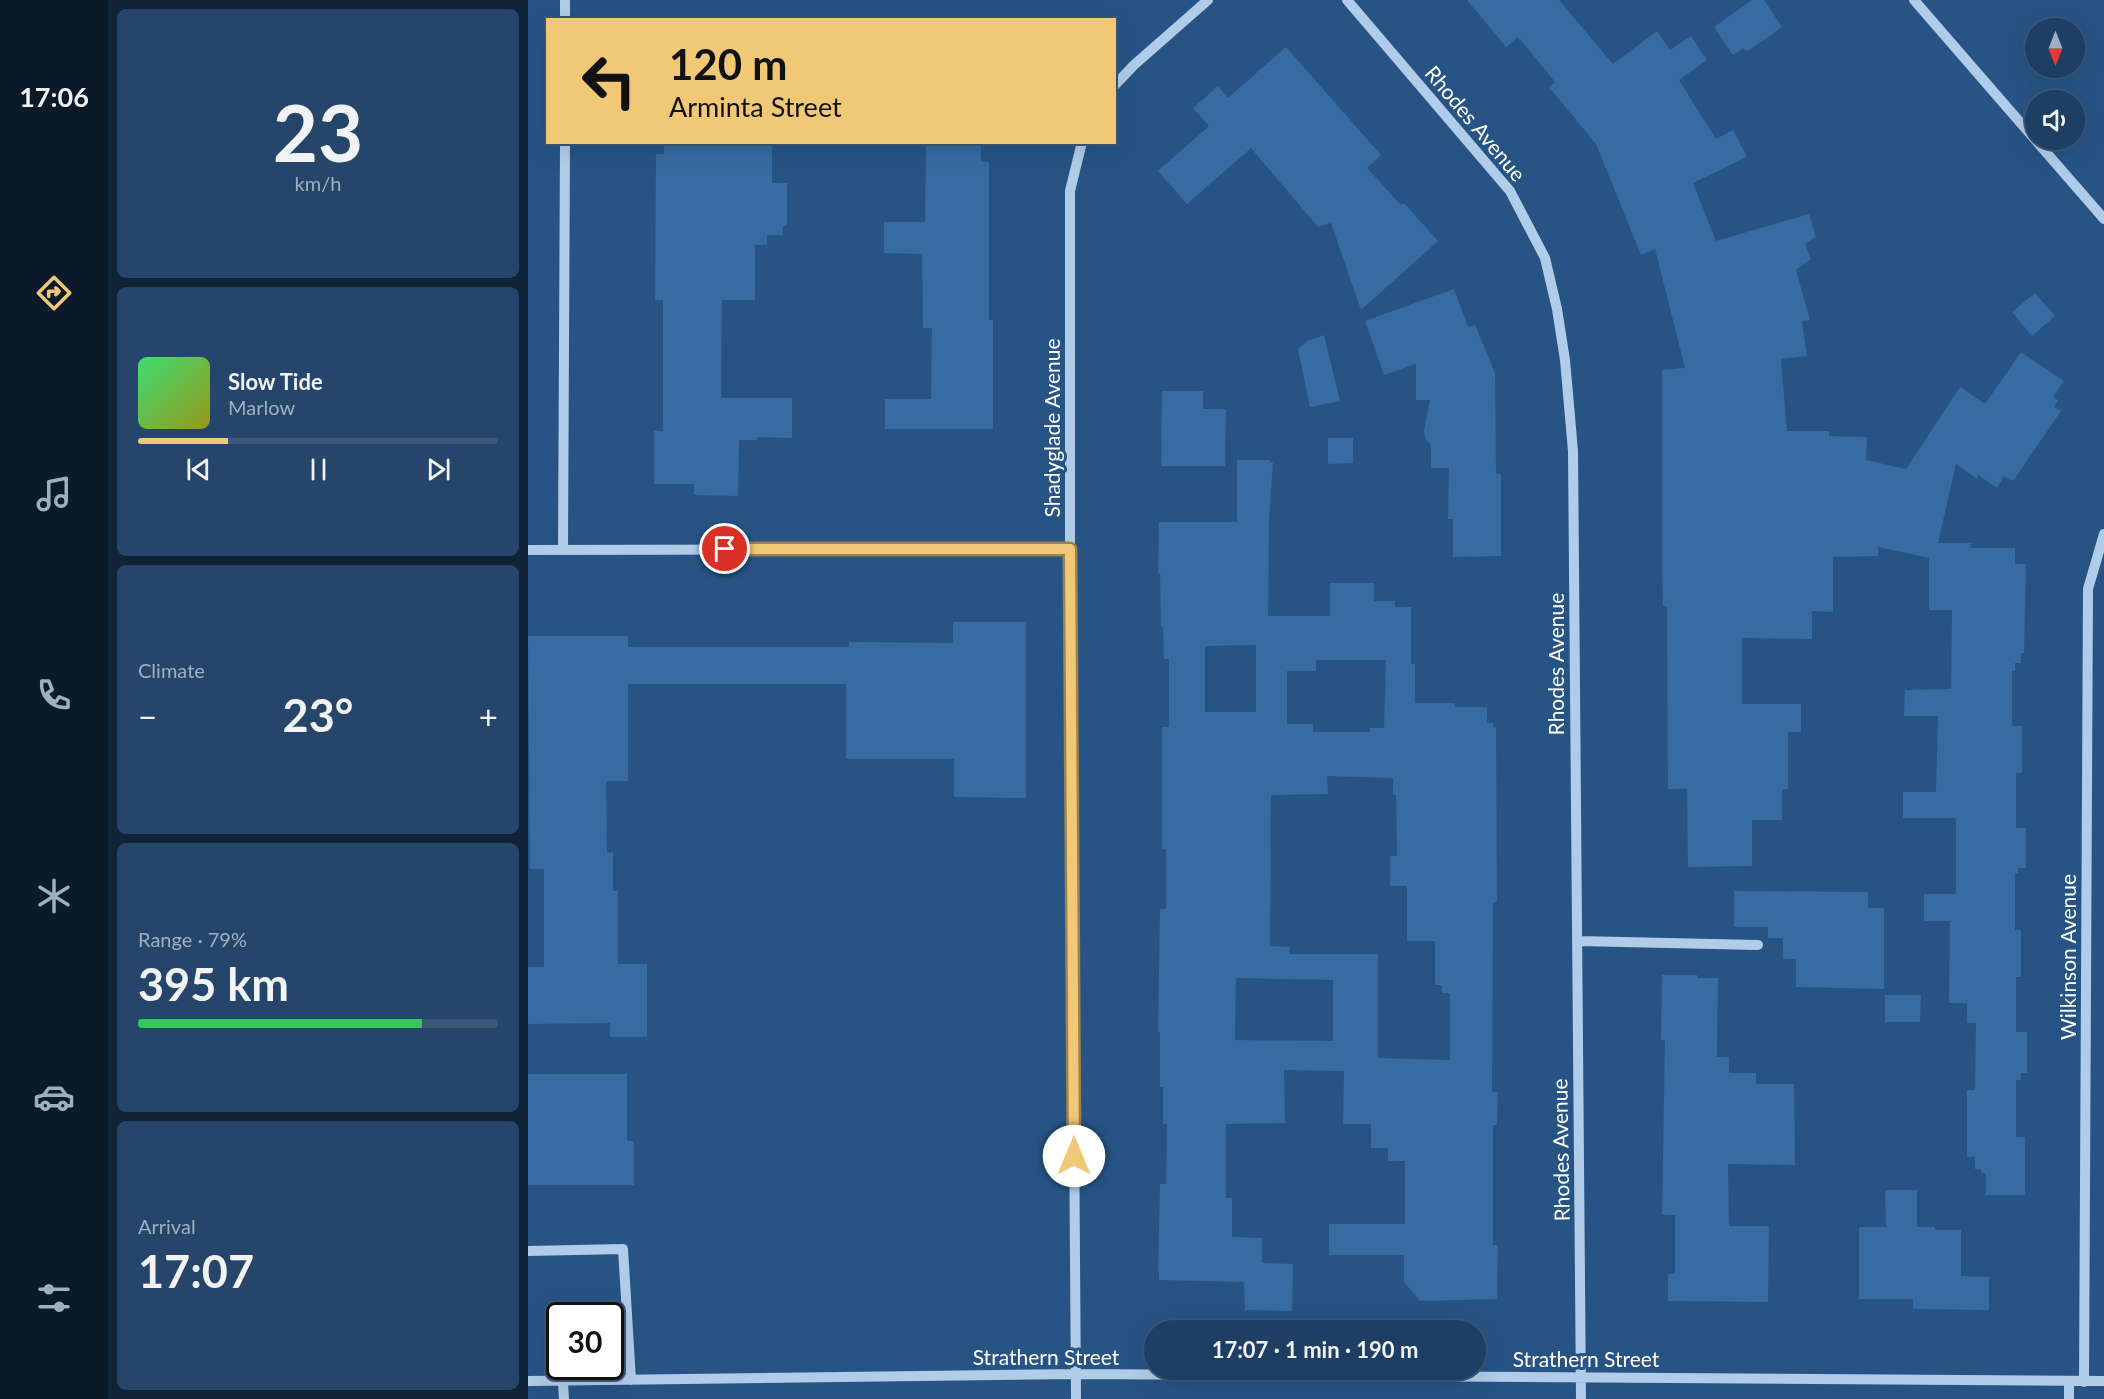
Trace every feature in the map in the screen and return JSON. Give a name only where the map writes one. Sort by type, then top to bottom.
[{"type":"street","points":[[565,0],[565,18]]},
{"type":"street","points":[[1116,84],[1134,65],[1208,0]]},
{"type":"street","name":"Rhodes Avenue","points":[[1347,0],[1510,191],[1545,258],[1557,309],[1565,360],[1573,451],[1581,1399]]},
{"type":"street","points":[[1914,0],[2104,219]]},
{"type":"street","points":[[563,549],[565,144]]},
{"type":"street","name":"Shadyglade Avenue","points":[[1076,1399],[1070,191],[1082,144]]},
{"type":"street","name":"Wilkinson Avenue","points":[[2084,1382],[2088,589],[2104,534]]},
{"type":"street","points":[[528,550],[1070,549]]},
{"type":"street","points":[[1577,941],[1758,945]]},
{"type":"street","points":[[528,1251],[623,1249],[631,1380]]},
{"type":"street","name":"Strathern Street","points":[[528,1381],[1076,1374],[2104,1381]]},
{"type":"street","points":[[563,1382],[564,1399]]},
{"type":"street","points":[[2068,1382],[2068,1399]]},
{"type":"building","points":[[1467,0],[1559,0],[1613,64],[1657,31],[1670,50],[1691,36],[1707,60],[1679,80],[1716,139],[1733,130],[1747,157],[1693,183],[1716,241],[1809,214],[1816,237],[1805,244],[1811,259],[1796,270],[1810,320],[1802,321],[1807,356],[1781,359],[1787,431],[1829,431],[1829,436],[1867,437],[1866,460],[1906,469],[1960,387],[1985,404],[2021,352],[2064,381],[2053,397],[2058,400],[2054,407],[2061,411],[2013,481],[2004,476],[1997,488],[1978,475],[1977,479],[1956,464],[1938,543],[1971,543],[1970,548],[2015,548],[2015,564],[2026,564],[2024,653],[2021,653],[2021,663],[2015,663],[2015,671],[2012,671],[2012,726],[2022,726],[2022,773],[2016,773],[2016,828],[2026,828],[2026,868],[2018,868],[2018,873],[2015,873],[2015,930],[2021,930],[2021,977],[2016,977],[2016,1032],[2027,1032],[2027,1073],[2021,1073],[2021,1080],[2016,1080],[2016,1137],[2025,1137],[2025,1195],[1986,1195],[1986,1173],[1981,1173],[1981,1169],[1975,1169],[1975,1157],[1967,1157],[1967,1090],[1975,1090],[1976,1023],[1967,1023],[1967,1003],[1949,1003],[1950,921],[1924,921],[1924,894],[1956,894],[1956,818],[1903,818],[1903,792],[1936,792],[1938,716],[1904,716],[1905,690],[1951,689],[1952,610],[1929,610],[1929,558],[1878,547],[1878,556],[1833,557],[1833,612],[1812,611],[1812,639],[1742,638],[1742,704],[1801,704],[1801,732],[1788,732],[1788,789],[1782,789],[1782,820],[1752,820],[1752,866],[1688,867],[1687,789],[1668,789],[1667,606],[1663,606],[1662,567],[1662,370],[1685,368],[1655,249],[1641,255],[1596,144],[1549,87],[1555,82],[1518,37],[1506,47]]},
{"type":"building","points":[[1752,0],[1764,0],[1782,27],[1751,49],[1746,51],[1743,48],[1733,55],[1714,27]]},
{"type":"building","points":[[1286,47],[1381,155],[1367,168],[1401,205],[1404,203],[1438,241],[1361,310],[1331,223],[1318,227],[1251,148],[1187,204],[1158,171],[1209,126],[1193,108],[1218,86],[1228,98]]},
{"type":"building","points":[[664,144],[772,144],[772,183],[787,183],[787,226],[783,226],[783,235],[767,235],[767,245],[755,245],[755,300],[722,300],[721,398],[792,398],[792,438],[757,437],[757,440],[739,440],[738,496],[694,495],[694,484],[654,484],[654,431],[663,431],[663,300],[655,300],[656,154],[664,154]]},
{"type":"building","points":[[945,144],[981,144],[981,162],[989,162],[989,320],[993,320],[993,429],[885,429],[885,399],[931,399],[932,328],[923,328],[922,254],[884,253],[884,222],[925,222],[926,146],[945,146]]},
{"type":"building","points":[[1454,289],[1468,327],[1475,325],[1495,373],[1496,474],[1501,474],[1501,556],[1453,557],[1453,519],[1448,519],[1449,468],[1431,468],[1431,445],[1425,438],[1424,431],[1430,400],[1416,400],[1416,364],[1384,375],[1365,321]]},
{"type":"building","points":[[2035,293],[2055,316],[2032,336],[2012,312]]},
{"type":"building","points":[[1324,335],[1340,401],[1310,407],[1298,349],[1307,341]]},
{"type":"building","points":[[1162,391],[1203,391],[1203,409],[1226,409],[1225,466],[1161,466]]},
{"type":"building","points":[[1328,438],[1353,438],[1353,463],[1328,464]]},
{"type":"building","points":[[1237,460],[1270,460],[1273,462],[1269,521],[1268,616],[1330,616],[1330,583],[1374,583],[1374,601],[1395,601],[1395,607],[1411,607],[1411,664],[1415,664],[1415,703],[1455,703],[1455,707],[1487,707],[1487,723],[1493,723],[1493,727],[1496,727],[1497,902],[1493,902],[1492,1092],[1498,1092],[1497,1125],[1493,1125],[1493,1245],[1498,1245],[1497,1299],[1420,1301],[1404,1282],[1404,1255],[1329,1255],[1329,1224],[1405,1224],[1405,1161],[1388,1161],[1388,1148],[1371,1148],[1371,1124],[1343,1124],[1344,1071],[1284,1070],[1285,1123],[1226,1124],[1226,1198],[1232,1198],[1232,1237],[1262,1238],[1262,1263],[1293,1264],[1292,1311],[1245,1310],[1244,1282],[1159,1280],[1160,1184],[1166,1184],[1167,1124],[1163,1124],[1163,1087],[1160,1087],[1160,1032],[1158,1032],[1160,909],[1166,909],[1166,849],[1162,849],[1162,727],[1169,727],[1169,659],[1164,659],[1163,627],[1161,627],[1160,573],[1158,573],[1159,522],[1237,522]],"holes":[[[1256,645],[1256,712],[1205,712],[1205,646]],[[1316,660],[1386,660],[1384,728],[1370,728],[1370,732],[1313,732],[1313,724],[1287,724],[1287,671],[1316,671]],[[1327,776],[1393,778],[1393,795],[1396,795],[1397,856],[1390,856],[1390,886],[1407,886],[1407,941],[1435,941],[1435,985],[1442,985],[1442,993],[1450,993],[1450,1060],[1378,1058],[1378,954],[1289,954],[1290,947],[1270,946],[1271,795],[1328,794]],[[1236,978],[1333,980],[1333,1041],[1235,1040]]]},
{"type":"building","points":[[953,622],[1026,622],[1026,798],[954,797],[954,759],[846,759],[846,684],[628,684],[628,781],[606,781],[607,853],[613,852],[613,891],[618,891],[618,964],[647,964],[647,1037],[610,1037],[610,1023],[528,1024],[528,967],[544,967],[544,869],[530,869],[528,636],[628,636],[628,647],[849,647],[849,642],[953,643]]},
{"type":"building","points":[[1734,891],[1868,892],[1868,908],[1884,908],[1884,989],[1796,987],[1796,959],[1783,959],[1783,938],[1768,938],[1768,927],[1734,927]]},
{"type":"building","points":[[1662,975],[1697,975],[1697,978],[1718,978],[1717,1057],[1729,1057],[1729,1073],[1756,1073],[1756,1084],[1794,1084],[1795,1165],[1728,1164],[1729,1226],[1769,1226],[1768,1302],[1668,1301],[1668,1274],[1675,1274],[1675,1215],[1662,1215],[1665,1040],[1661,1040]]},
{"type":"building","points":[[1885,995],[1921,995],[1920,1022],[1885,1022]]},
{"type":"building","points":[[528,1074],[627,1074],[627,1141],[634,1141],[634,1185],[528,1185]]},
{"type":"building","points":[[1885,1190],[1917,1190],[1917,1227],[1961,1230],[1961,1276],[1989,1277],[1989,1310],[1913,1309],[1913,1299],[1859,1299],[1859,1227],[1886,1227]]},
{"type":"route","points":[[725,549],[1070,549],[1074,1156]]}]
